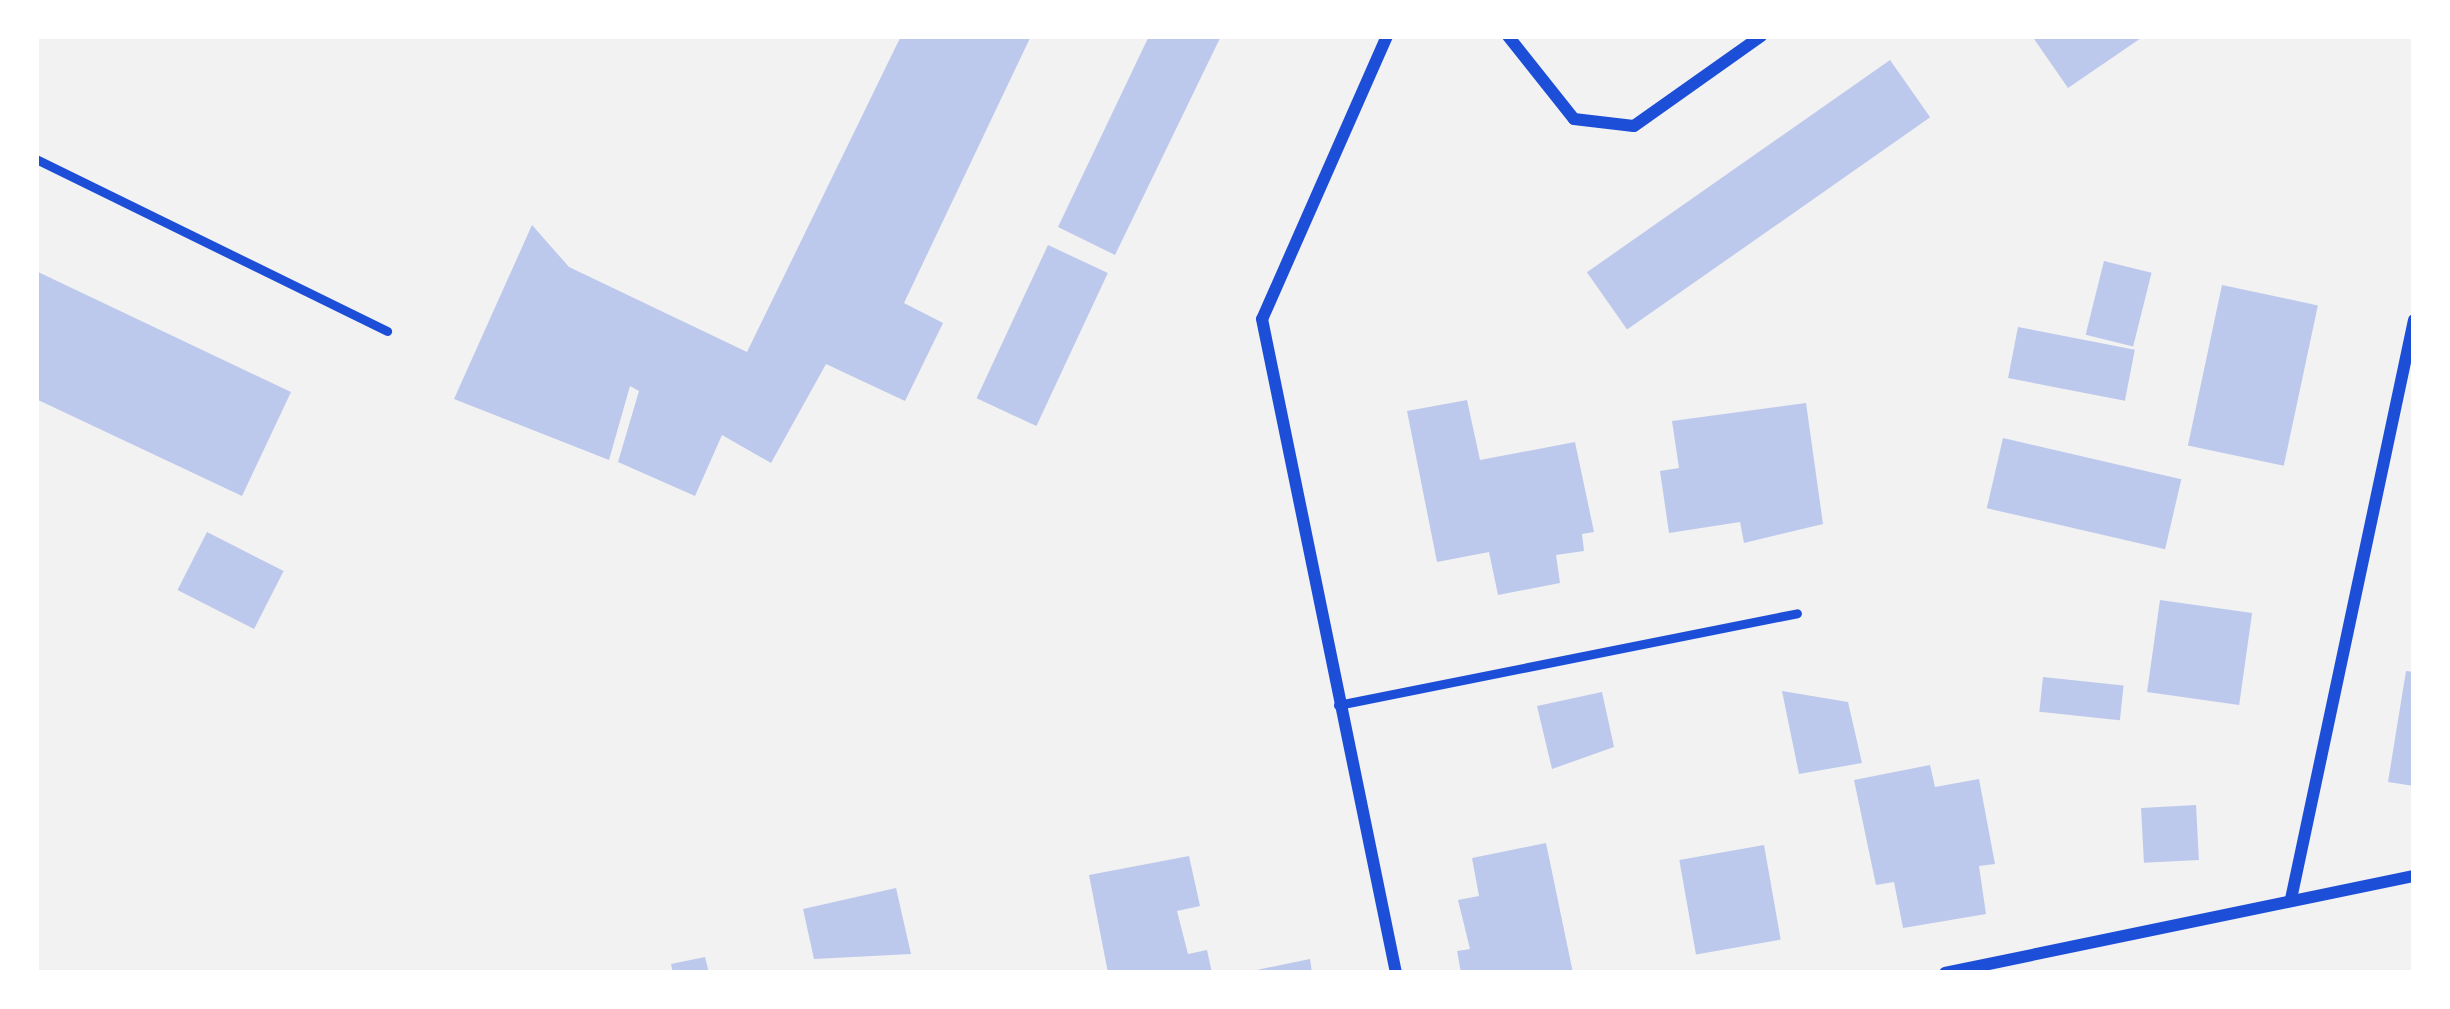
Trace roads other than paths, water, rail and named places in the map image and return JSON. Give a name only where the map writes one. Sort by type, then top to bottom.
[{"type":"street","points":[[1387,36],[1262,319],[1396,973]]},
{"type":"street","points":[[1508,36],[1574,118],[1634,126],[1761,36]]},
{"type":"street","points":[[2291,898],[2414,320]]},
{"type":"street","points":[[1945,973],[2414,876]]},
{"type":"lane","points":[[36,159],[387,331]]},
{"type":"lane","points":[[1338,705],[1797,613]]}]
